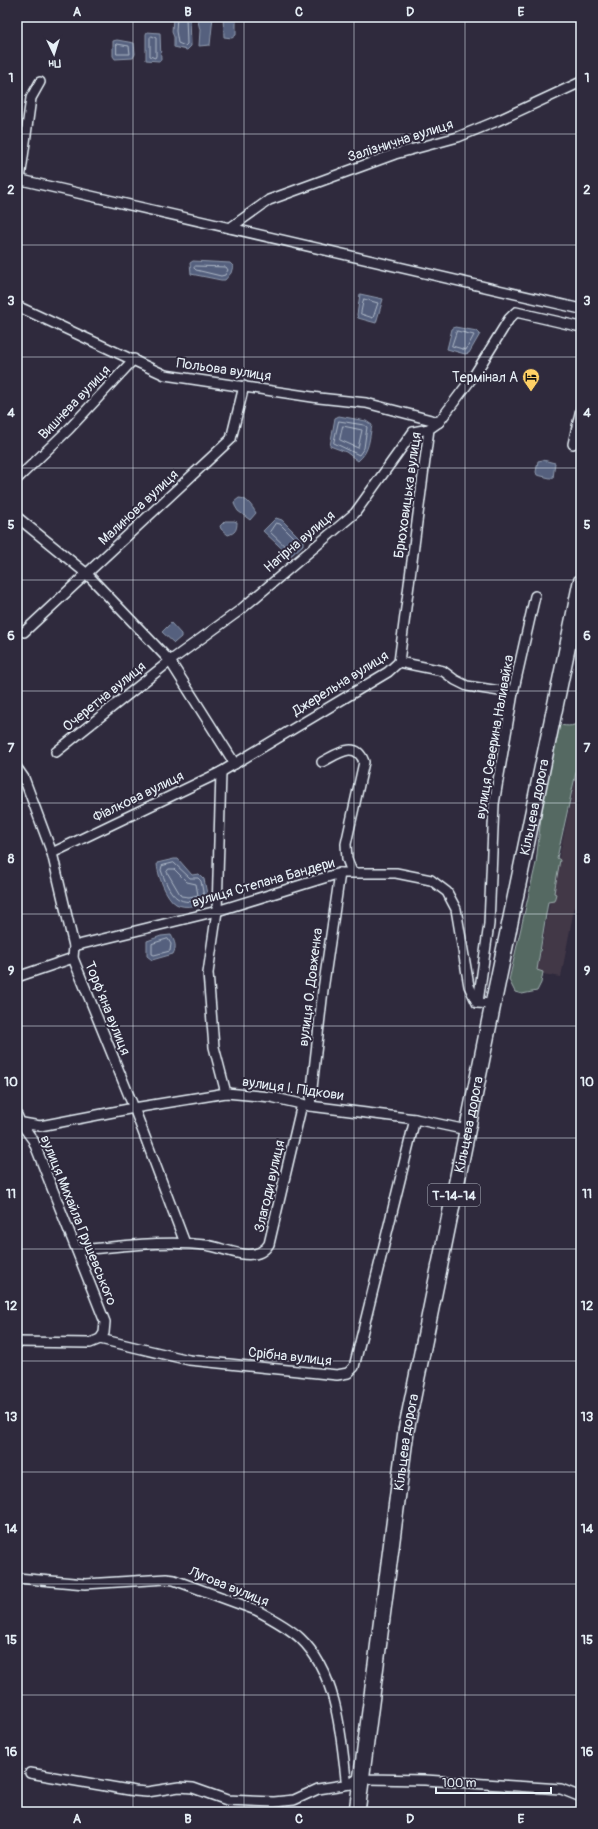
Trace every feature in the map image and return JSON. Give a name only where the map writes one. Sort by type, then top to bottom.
[{"type":"highway","name":"Кільцева дорога","points":[[357,1812],[356,1780],[391,1545],[406,1431],[581,582]]},
{"type":"street","points":[[40,82],[31,98],[19,179],[581,309]]},
{"type":"street","name":"Залізнична вулиця","points":[[230,228],[269,200],[395,154],[458,137],[497,121],[581,82]]},
{"type":"street","name":"Польова вулиця","points":[[17,306],[134,359],[164,375],[319,398],[374,404],[439,422]]},
{"type":"street","name":"Брюховицька вулиця","points":[[399,662],[429,429],[439,422],[475,374],[509,319],[516,312],[581,327]]},
{"type":"street","name":"Вишнева вулиця","points":[[17,479],[69,429],[134,359]]},
{"type":"street","name":"Малинова вулиця","points":[[24,632],[231,439],[244,386]]},
{"type":"street","points":[[573,444],[581,410]]},
{"type":"street","name":"Нагірна вулиця","points":[[170,661],[239,611],[355,513],[413,432],[429,429]]},
{"type":"street","points":[[17,517],[87,574],[170,661],[235,764]]},
{"type":"street","name":"вулиця Северина Наливайка","points":[[477,1003],[489,924],[494,804],[513,693],[535,596]]},
{"type":"street","name":"Очеретна вулиця","points":[[56,752],[170,661]]},
{"type":"street","name":"Джерельна вулиця","points":[[235,764],[388,672],[399,662],[443,671],[455,680],[467,686],[513,693]]},
{"type":"street","points":[[322,762],[348,749],[355,750],[362,757],[364,762],[346,844],[347,859],[352,872]]},
{"type":"street","name":"Фіалкова вулиця","points":[[52,853],[235,764]]},
{"type":"street","name":"Торф'яна вулиця","points":[[17,768],[24,778],[52,853],[74,946],[73,958],[134,1108],[185,1243]]},
{"type":"street","points":[[221,772],[217,911],[208,973],[214,1047],[226,1093]]},
{"type":"street","name":"вулиця Степана Бандери","points":[[74,946],[217,911],[340,873],[396,873],[431,880],[447,892],[456,909],[470,986],[477,1003]]},
{"type":"street","name":"вулиця О. Довженка","points":[[306,1105],[340,873]]},
{"type":"street","points":[[17,977],[73,958]]},
{"type":"street","points":[[477,1003],[493,1004]]},
{"type":"street","name":"вулиця І. Підкови","points":[[18,1119],[40,1126],[134,1108],[226,1093],[271,1097],[306,1105],[414,1119],[467,1130]]},
{"type":"street","name":"Злагоди вулиця","points":[[77,1250],[185,1243],[207,1245],[249,1255],[258,1254],[265,1250],[270,1244],[306,1105]]},
{"type":"street","name":"вулиця Михайла Грушевського","points":[[18,1119],[33,1140],[105,1322],[104,1333],[100,1338]]},
{"type":"street","name":"Срібна вулиця","points":[[17,1342],[90,1343],[100,1338],[189,1360],[338,1374],[348,1373],[354,1367],[414,1119]]},
{"type":"street","name":"Лугова вулиця","points":[[17,1578],[84,1584],[166,1579],[174,1580],[256,1610],[274,1620],[300,1638],[315,1656],[325,1676],[340,1723],[346,1779],[356,1780]]},
{"type":"street","points":[[30,1773],[135,1791],[147,1792],[179,1787],[193,1788],[216,1797],[239,1801],[283,1802],[294,1800],[318,1789],[356,1780],[367,1779],[425,1780],[561,1789],[581,1797]]},
{"type":"shaded area","points":[[581,753],[581,901],[574,909],[561,977],[537,973],[551,895]]},
{"type":"green space","points":[[581,718],[581,750],[557,858],[560,860],[554,893],[556,894],[554,901],[548,902],[537,970],[543,972],[541,983],[537,991],[522,994],[515,992],[509,980],[536,863],[544,790],[559,725],[574,725]]},
{"type":"water","points":[[173,17],[190,17],[191,46],[187,50],[174,47],[174,37],[172,32]]},
{"type":"water","points":[[197,17],[213,17],[210,45],[199,46],[200,30]]},
{"type":"water","points":[[223,17],[236,17],[236,35],[232,38],[224,37]]},
{"type":"water","points":[[147,32],[160,33],[161,60],[159,61],[146,60]]},
{"type":"water","points":[[117,40],[134,43],[135,54],[133,58],[115,59],[113,56],[113,41]]},
{"type":"water","points":[[193,261],[230,263],[233,266],[231,273],[225,280],[221,280],[191,274],[190,263]]},
{"type":"water","points":[[360,294],[383,299],[376,323],[358,318],[357,315]]},
{"type":"water","points":[[455,327],[477,331],[480,334],[469,353],[465,354],[447,349],[452,329]]},
{"type":"water","points":[[339,416],[366,421],[372,425],[367,449],[358,461],[346,452],[330,446],[335,418]]},
{"type":"water","points":[[543,460],[555,463],[553,478],[537,475],[536,472],[538,461]]},
{"type":"water","points":[[239,498],[247,501],[256,513],[250,520],[238,511],[235,506],[234,502]]},
{"type":"water","points":[[276,518],[282,520],[303,541],[303,545],[290,556],[263,531]]},
{"type":"water","points":[[225,521],[237,522],[235,531],[228,535],[221,529],[220,526]]},
{"type":"water","points":[[171,623],[181,634],[181,637],[174,643],[162,632]]},
{"type":"water","points":[[178,859],[192,875],[199,874],[204,879],[208,899],[193,906],[180,906],[172,901],[160,879],[157,863]]},
{"type":"water","points":[[171,935],[175,944],[173,954],[152,960],[147,956],[147,941],[161,936]]},
{"type":"place","name":"Термінал А","points":[[531,392]]}]
